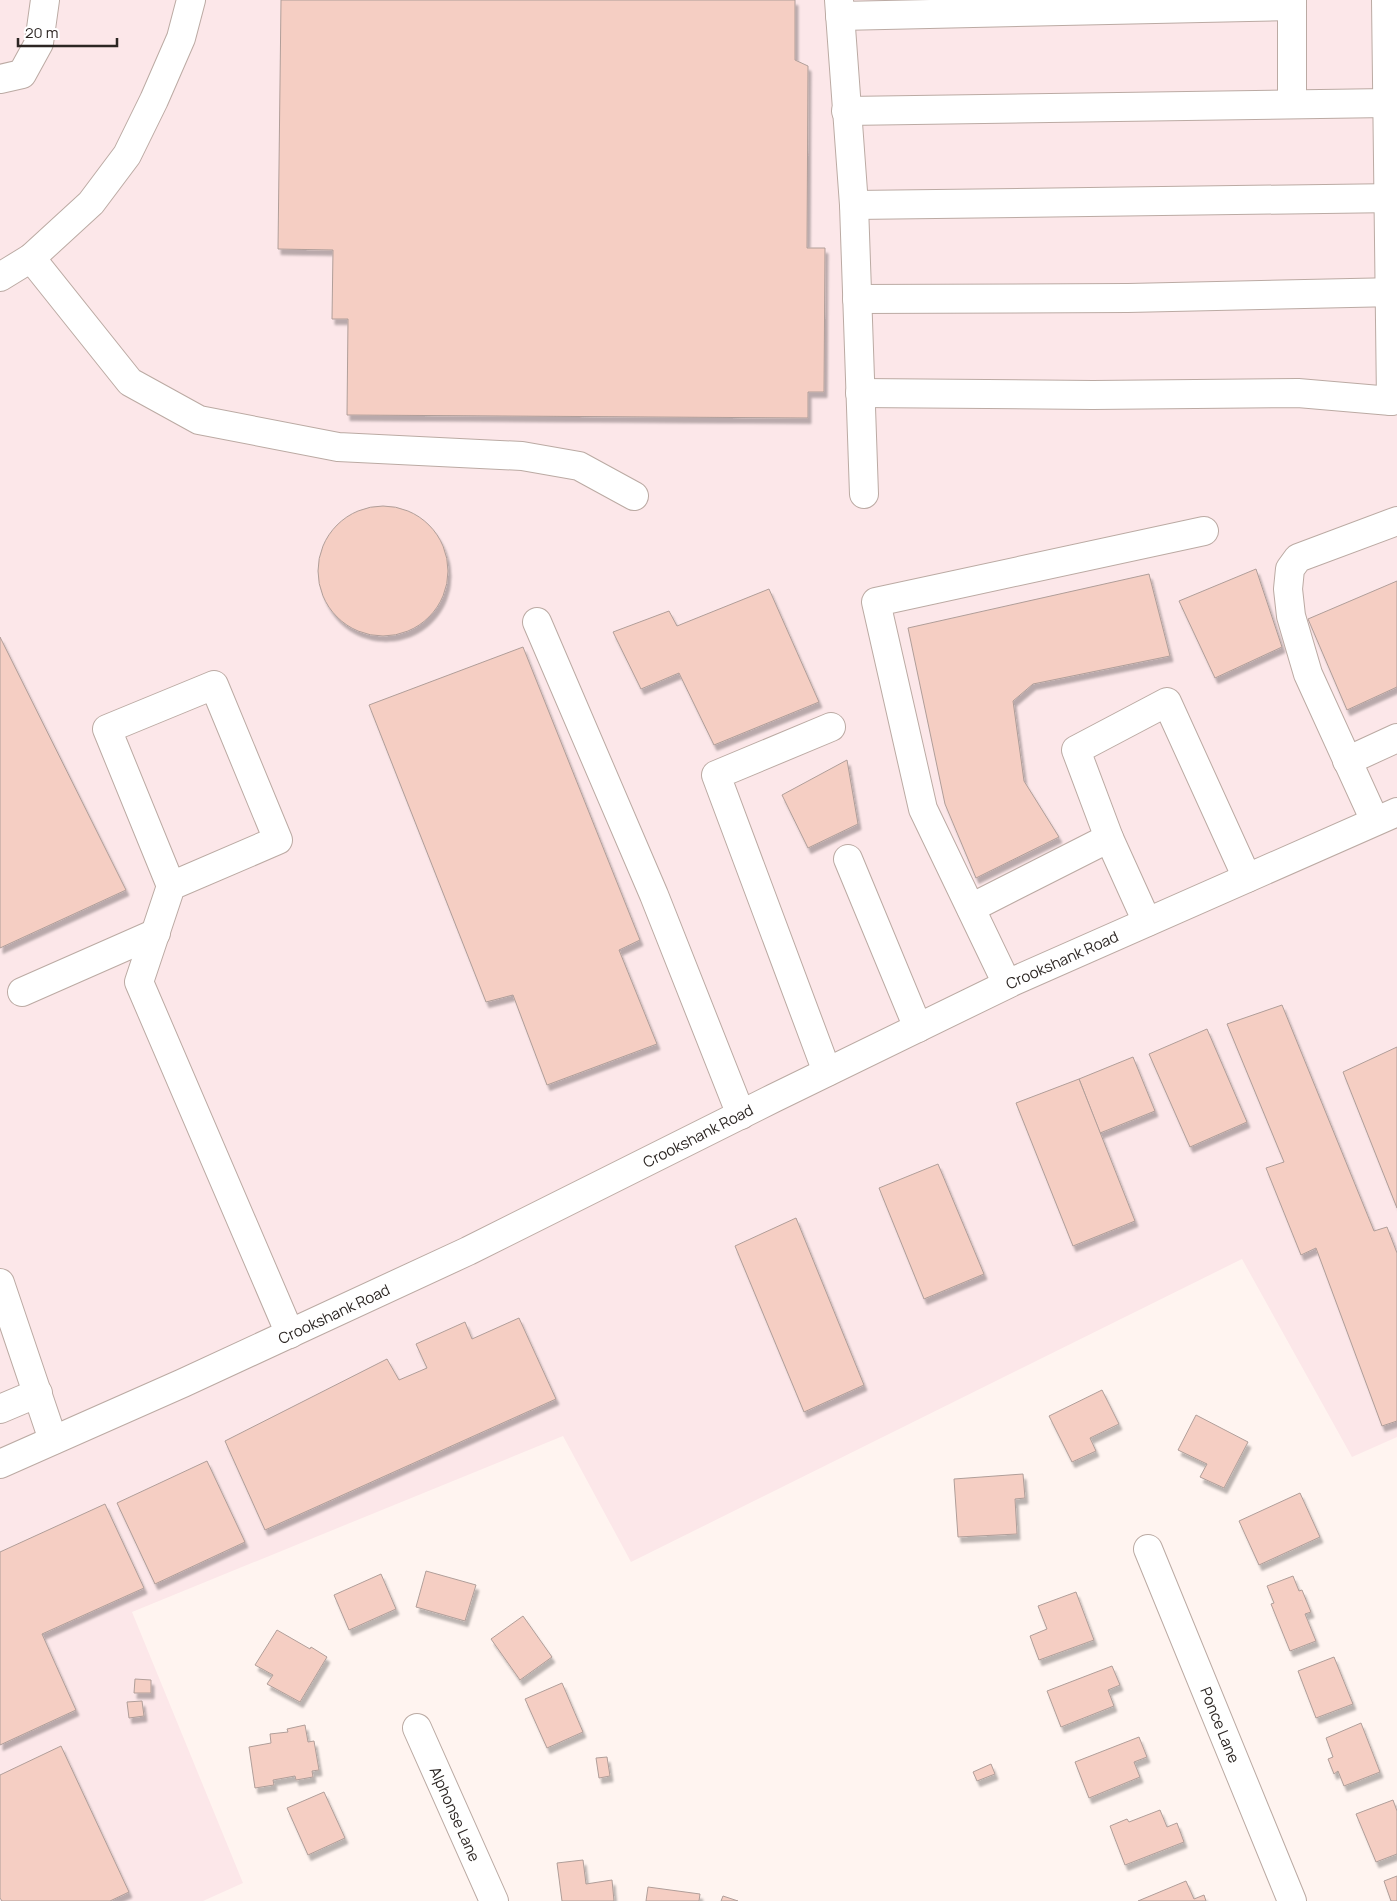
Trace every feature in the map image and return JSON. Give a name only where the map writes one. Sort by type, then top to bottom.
[{"type":"street","points":[[0,79],[22,74],[39,44],[45,0]]},
{"type":"street","points":[[0,276],[31,258],[91,203],[127,154],[154,100],[181,38],[190,0]]},
{"type":"street","points":[[864,494],[854,205],[839,8],[1292,3],[1292,104]]},
{"type":"street","points":[[860,393],[1093,395],[1298,393],[1394,401],[1393,198],[1388,103],[1390,5]]},
{"type":"street","points":[[846,111],[1388,103]]},
{"type":"street","points":[[854,205],[1393,198]]},
{"type":"street","points":[[31,258],[130,382],[200,420],[338,447],[522,456],[579,466],[634,496]]},
{"type":"street","points":[[857,299],[1128,298],[1393,293]]},
{"type":"street","points":[[1386,817],[1347,761],[1308,674],[1290,616],[1288,589],[1290,569],[1298,558],[1397,521]]},
{"type":"street","points":[[1007,984],[923,808],[876,602],[1204,531]]},
{"type":"street","points":[[537,622],[654,895],[741,1115]]},
{"type":"street","points":[[171,886],[278,840],[214,685],[107,729],[171,886],[139,982],[290,1334]]},
{"type":"street","points":[[1147,922],[1109,838],[1076,750],[1167,702],[1247,878]]},
{"type":"street","points":[[827,1072],[716,775],[832,727]]},
{"type":"street","points":[[1347,761],[1397,738]]},
{"type":"street","name":"Crookshank Road","points":[[0,1464],[290,1334],[468,1251],[1007,984],[1386,817]]},
{"type":"street","points":[[970,908],[1109,838]]},
{"type":"street","points":[[848,859],[918,1028]]},
{"type":"street","points":[[22,992],[156,933]]},
{"type":"street","points":[[0,1283],[53,1440]]},
{"type":"street","points":[[0,1409],[38,1393]]},
{"type":"street","name":"Ponce Lane","points":[[1148,1549],[1292,1901]]},
{"type":"street","name":"Alphonse Lane","points":[[417,1728],[494,1901]]},
{"type":"shaded area","points":[[0,0],[1397,0],[1397,1437],[1352,1457],[1242,1259],[631,1562],[563,1436],[132,1612],[243,1883],[203,1901],[0,1901]]},
{"type":"building","points":[[281,0],[795,0],[795,60],[808,66],[807,248],[825,248],[824,392],[808,392],[808,418],[347,415],[348,319],[332,319],[333,250],[278,249]]},
{"type":"building","points":[[383,506],[396,507],[408,511],[429,525],[443,546],[447,558],[447,584],[443,596],[429,617],[408,631],[396,635],[383,636],[370,635],[358,631],[337,617],[323,596],[319,584],[318,571],[319,558],[323,546],[337,525],[358,511],[370,507]]},
{"type":"building","points":[[1256,569],[1282,647],[1215,678],[1179,601]]},
{"type":"building","points":[[1149,574],[1170,656],[1033,684],[1013,701],[1024,781],[1059,837],[976,878],[945,804],[908,628]]},
{"type":"building","points":[[1397,581],[1397,687],[1347,710],[1308,619]]},
{"type":"building","points":[[769,589],[819,702],[714,745],[679,673],[641,689],[613,632],[669,611],[677,626]]},
{"type":"building","points":[[0,637],[126,890],[0,948]]},
{"type":"building","points":[[523,647],[640,940],[619,950],[657,1044],[547,1085],[513,995],[486,1002],[369,705]]},
{"type":"building","points":[[847,760],[858,824],[808,848],[782,795]]},
{"type":"building","points":[[1282,1005],[1374,1231],[1387,1227],[1397,1253],[1397,1421],[1382,1426],[1316,1248],[1301,1255],[1266,1168],[1284,1162],[1227,1024]]},
{"type":"building","points":[[1207,1029],[1247,1122],[1190,1147],[1149,1054]]},
{"type":"building","points":[[1397,1047],[1397,1208],[1343,1072]]},
{"type":"building","points":[[1133,1057],[1155,1111],[1100,1133],[1079,1079]]},
{"type":"building","points":[[1079,1079],[1135,1221],[1073,1246],[1016,1103]]},
{"type":"building","points":[[938,1164],[984,1274],[924,1299],[879,1188]]},
{"type":"building","points":[[796,1218],[864,1385],[804,1412],[735,1246]]},
{"type":"building","points":[[519,1318],[556,1399],[265,1530],[225,1441],[387,1359],[399,1380],[427,1368],[416,1344],[465,1322],[472,1339]]},
{"type":"building","points":[[1102,1390],[1119,1424],[1090,1438],[1096,1451],[1072,1462],[1049,1416]]},
{"type":"building","points":[[1196,1415],[1248,1442],[1224,1488],[1200,1477],[1207,1464],[1178,1450]]},
{"type":"building","points":[[207,1461],[245,1542],[155,1584],[117,1503]]},
{"type":"building","points":[[1023,1474],[1025,1498],[1015,1499],[1017,1534],[958,1537],[954,1479]]},
{"type":"building","points":[[1300,1493],[1320,1537],[1259,1565],[1239,1521]]},
{"type":"building","points":[[105,1504],[144,1588],[42,1634],[76,1710],[0,1745],[0,1552]]},
{"type":"building","points":[[426,1571],[476,1585],[465,1621],[416,1607]]},
{"type":"building","points":[[381,1574],[396,1609],[349,1630],[334,1595]]},
{"type":"building","points":[[1293,1576],[1299,1591],[1302,1590],[1311,1612],[1305,1614],[1316,1641],[1290,1651],[1271,1604],[1274,1603],[1267,1586]]},
{"type":"building","points":[[1076,1592],[1094,1640],[1039,1660],[1030,1636],[1047,1629],[1038,1606]]},
{"type":"building","points":[[523,1616],[552,1657],[520,1680],[491,1639]]},
{"type":"building","points":[[277,1630],[327,1657],[300,1702],[267,1684],[273,1675],[255,1665]]},
{"type":"building","points":[[1334,1657],[1353,1704],[1316,1718],[1298,1671]]},
{"type":"building","points":[[1112,1666],[1120,1685],[1108,1690],[1114,1706],[1061,1727],[1047,1691]]},
{"type":"building","points":[[135,1679],[151,1680],[151,1693],[134,1693]]},
{"type":"building","points":[[562,1683],[583,1732],[547,1748],[525,1699]]},
{"type":"building","points":[[142,1701],[144,1716],[129,1718],[127,1702]]},
{"type":"building","points":[[1361,1723],[1380,1772],[1344,1786],[1338,1771],[1334,1774],[1328,1759],[1333,1757],[1326,1738]]},
{"type":"building","points":[[305,1725],[308,1742],[314,1741],[319,1770],[312,1771],[313,1777],[296,1780],[295,1776],[273,1780],[274,1785],[255,1788],[249,1747],[271,1743],[270,1734],[288,1732],[287,1729]]},
{"type":"building","points":[[1139,1737],[1147,1757],[1134,1762],[1140,1777],[1089,1798],[1075,1762]]},
{"type":"building","points":[[61,1746],[129,1892],[110,1901],[2,1901],[0,1898],[0,1775]]},
{"type":"building","points":[[607,1757],[610,1776],[599,1778],[596,1758]]},
{"type":"building","points":[[991,1764],[995,1774],[977,1781],[973,1772]]},
{"type":"building","points":[[324,1792],[345,1838],[308,1855],[287,1808]]},
{"type":"building","points":[[1393,1800],[1397,1811],[1397,1854],[1376,1862],[1356,1814]]},
{"type":"building","points":[[1160,1810],[1167,1827],[1177,1823],[1184,1842],[1125,1865],[1110,1826],[1127,1819],[1129,1822]]},
{"type":"building","points":[[583,1860],[586,1884],[612,1880],[614,1901],[562,1901],[557,1863]]},
{"type":"building","points":[[1397,1876],[1397,1901],[1391,1901],[1384,1881]]},
{"type":"building","points":[[1186,1881],[1194,1899],[1204,1895],[1206,1901],[1138,1901]]},
{"type":"building","points":[[648,1887],[700,1894],[699,1901],[646,1901]]},
{"type":"building","points":[[723,1896],[738,1901],[721,1901]]}]
